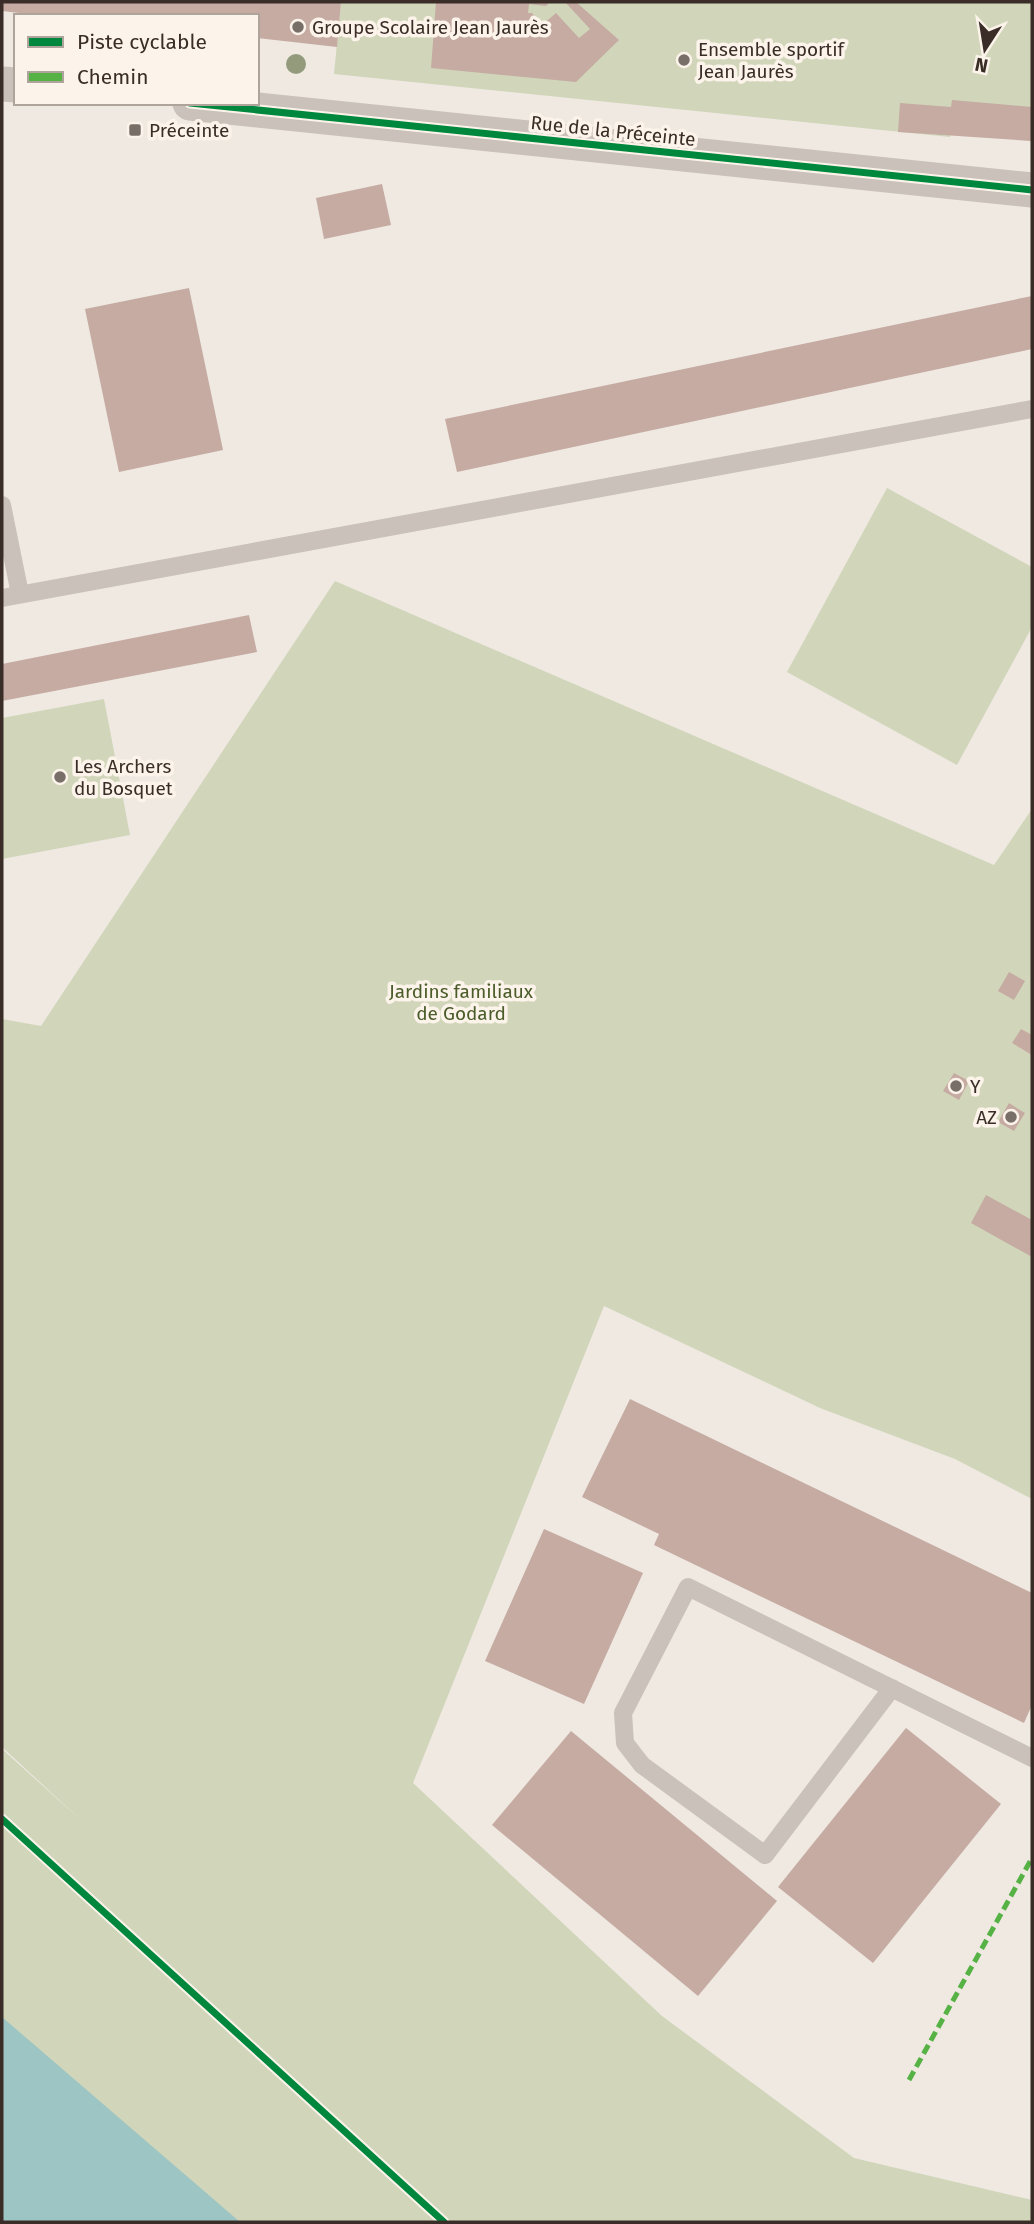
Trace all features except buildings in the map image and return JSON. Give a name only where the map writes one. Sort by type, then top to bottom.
[{"type":"street","name":"Rue de la Préceinte","points":[[209,105],[1032,190]]},
{"type":"lane","points":[[2,598],[1032,409]]},
{"type":"lane","points":[[2,505],[20,594]]},
{"type":"lane","points":[[892,1688],[765,1855],[642,1765],[625,1743],[623,1713],[688,1587],[892,1688],[1032,1758]]},
{"type":"green space","name":"Ensemble sportif Jean Jaurès","points":[[341,2],[1032,2],[1032,141],[951,133],[950,137],[334,74]]},
{"type":"green space","points":[[887,488],[1032,567],[1032,627],[957,765],[787,672]]},
{"type":"green space","name":"Jardins familiaux de Godard","points":[[335,581],[994,865],[1032,809],[1032,1499],[955,1459],[820,1408],[604,1306],[413,1783],[662,2016],[854,2158],[1032,2200],[1032,2222],[2,2222],[2,1749],[82,1821],[2,1747],[2,1019],[41,1026]]},
{"type":"green space","name":"Les Archers du Bosquet","points":[[104,699],[130,835],[2,859],[2,718]]},
{"type":"water","points":[[2,2017],[240,2222],[2,2222]]},
{"type":"marked path","points":[[909,2080],[1032,1858]]},
{"type":"cycle path","points":[[209,105],[1032,190]]},
{"type":"cycle path","points":[[2,1819],[444,2222]]},
{"type":"place","name":"Groupe Scolaire Jean Jaurès","points":[[298,27]]},
{"type":"place","name":"Ensemble sportif Jean Jaurès","points":[[684,60]]},
{"type":"place","name":"Préceinte","points":[[135,130]]},
{"type":"place","name":"Les Archers du Bosquet","points":[[60,777]]},
{"type":"place","name":"Y","points":[[956,1086]]},
{"type":"place","name":"AZ","points":[[1011,1117]]}]
